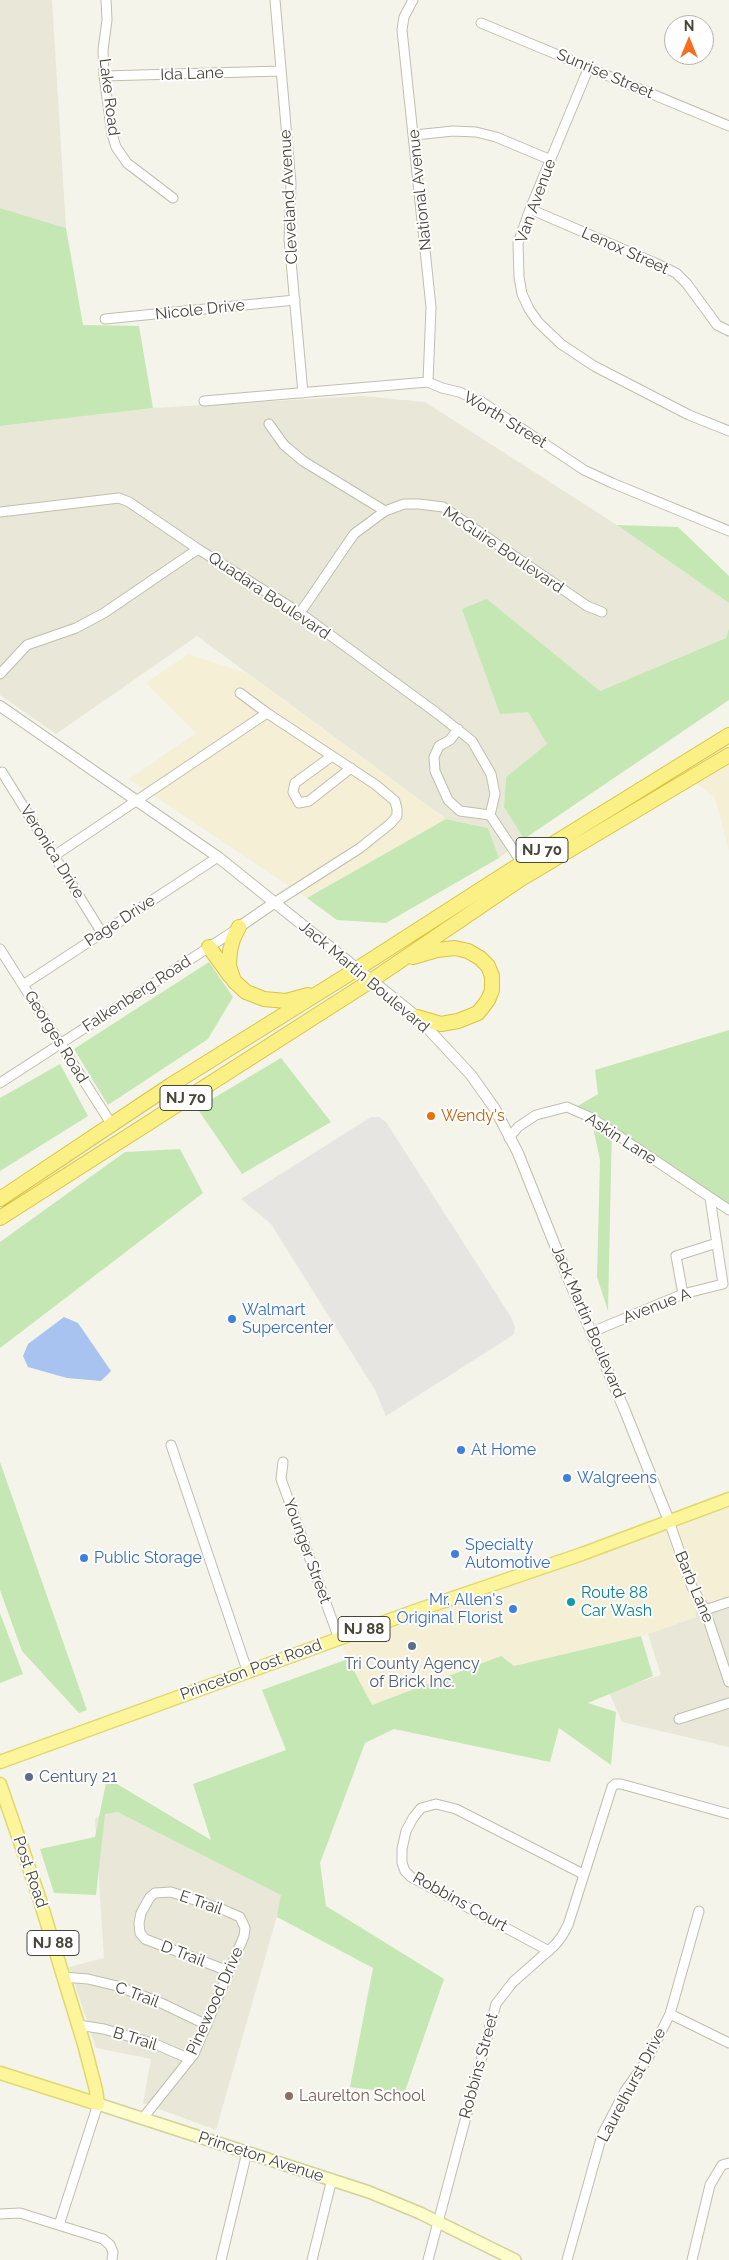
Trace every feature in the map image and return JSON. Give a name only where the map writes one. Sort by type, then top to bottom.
[{"type":"highway","name":"NJ 70","points":[[0,1199],[171,1085],[522,863],[729,735]]},
{"type":"highway","name":"NJ 70","points":[[0,1218],[372,980],[521,879],[729,755]]},
{"type":"highway","points":[[234,981],[229,966],[230,951],[233,939],[240,927]]},
{"type":"highway","points":[[209,947],[234,981],[246,992],[264,999],[286,1001],[323,990]]},
{"type":"highway","points":[[400,961],[437,950],[455,948],[468,951],[480,958],[488,966],[492,976],[492,990],[488,1000],[478,1013],[441,1024],[417,1017]]},
{"type":"main road","name":"Princeton Post Road","points":[[0,1762],[248,1673],[437,1602],[582,1554],[729,1499]]},
{"type":"main road","name":"Post Road","points":[[0,1784],[38,1894],[78,2025],[98,2104]]},
{"type":"main road","name":"Princeton Avenue","points":[[0,2072],[369,2192],[438,2222],[515,2260]]},
{"type":"street","name":"Lake Road","points":[[106,0],[108,20],[103,50],[104,76],[112,134],[116,147],[127,163],[173,198]]},
{"type":"street","name":"Cleveland Avenue","points":[[275,0],[290,183],[289,239],[303,393]]},
{"type":"street","name":"National Avenue","points":[[413,0],[404,17],[402,30],[415,136],[431,308],[428,382]]},
{"type":"street","name":"Sunrise Street","points":[[481,22],[729,126]]},
{"type":"street","name":"Van Avenue","points":[[589,67],[530,209],[518,243],[519,277],[522,294],[538,322],[561,344],[594,366],[705,422],[729,431]]},
{"type":"street","name":"Ida Lane","points":[[104,76],[281,71]]},
{"type":"street","points":[[415,136],[453,131],[476,132],[496,137],[551,160]]},
{"type":"street","name":"Lenox Street","points":[[530,209],[655,263],[676,274],[687,284],[717,325],[729,331]]},
{"type":"street","name":"Nicole Drive","points":[[105,319],[295,300]]},
{"type":"street","name":"Worth Street","points":[[204,401],[428,382],[482,402],[584,470],[729,531]]},
{"type":"street","points":[[269,424],[284,446],[303,461],[385,511]]},
{"type":"street","points":[[0,512],[119,498],[198,549]]},
{"type":"street","name":"McGuire Boulevard","points":[[300,613],[354,534],[385,511],[404,504],[426,504],[443,507],[587,606],[602,612]]},
{"type":"street","name":"Quadara Boulevard","points":[[0,674],[27,645],[76,628],[104,613],[198,549],[300,613],[472,741],[491,774],[495,794],[490,815]]},
{"type":"street","points":[[240,692],[267,713],[376,785],[395,801],[397,816],[390,824],[360,848],[274,904]]},
{"type":"street","name":"Jack Martin Boulevard","points":[[0,706],[218,857],[274,904],[417,1017],[471,1075],[495,1109],[518,1152],[669,1521]]},
{"type":"street","points":[[54,856],[267,713]]},
{"type":"street","points":[[458,729],[450,740],[439,746],[434,757],[435,771],[448,800],[460,811],[490,815],[522,863]]},
{"type":"street","points":[[332,756],[295,783],[293,792],[299,803],[309,801],[351,768]]},
{"type":"street","name":"Veronica Drive","points":[[2,772],[102,933]]},
{"type":"street","name":"Page Drive","points":[[23,985],[218,857]]},
{"type":"street","name":"Falkenberg Road","points":[[0,1083],[274,904]]},
{"type":"street","name":"Georges Road","points":[[0,949],[112,1125]]},
{"type":"street","name":"Askin Lane","points":[[509,1138],[518,1127],[536,1115],[567,1107],[592,1118],[729,1210]]},
{"type":"street","points":[[683,1294],[676,1256],[717,1243],[710,1198]]},
{"type":"street","name":"Avenue A","points":[[592,1332],[683,1294],[723,1284],[717,1243]]},
{"type":"street","points":[[172,1445],[248,1673]]},
{"type":"street","name":"Younger Street","points":[[283,1462],[281,1479],[339,1639]]},
{"type":"street","name":"Barb Lane","points":[[669,1521],[692,1586],[706,1610],[729,1682]]},
{"type":"street","points":[[706,1610],[729,1602]]},
{"type":"street","points":[[679,1719],[729,1703]]},
{"type":"street","name":"Robbins Street","points":[[428,2260],[496,2004],[513,1982],[549,1951],[562,1936],[568,1925],[610,1789],[615,1784],[621,1784],[729,1814]]},
{"type":"street","name":"Robbins Court","points":[[549,1951],[411,1877],[405,1871],[402,1863],[402,1849],[406,1831],[421,1808],[436,1804],[456,1809],[583,1874]]},
{"type":"street","name":"E Trail","points":[[140,1934],[141,1913],[150,1897],[162,1892],[189,1898],[240,1917],[245,1928]]},
{"type":"street","name":"Laurelhurst Drive","points":[[567,2260],[602,2135],[625,2091],[647,2060],[670,2014],[699,1911]]},
{"type":"street","name":"Pinewood Drive","points":[[143,2118],[190,2059],[207,2025],[244,1936],[245,1928]]},
{"type":"street","name":"D Trail","points":[[140,1934],[145,1939],[228,1971]]},
{"type":"street","name":"C Trail","points":[[63,1976],[88,1979],[117,1986],[159,2002],[207,2025]]},
{"type":"street","points":[[670,2014],[729,2043]]},
{"type":"street","name":"B Trail","points":[[78,2025],[104,2029],[156,2044],[190,2059]]},
{"type":"street","points":[[59,2225],[98,2104]]},
{"type":"street","points":[[221,2260],[246,2152]]},
{"type":"street","points":[[692,2260],[710,2185],[722,2165],[729,2163]]},
{"type":"street","points":[[312,2260],[332,2179]]},
{"type":"street","points":[[0,2214],[20,2213],[102,2238],[110,2245],[113,2252],[112,2260]]},
{"type":"shaded area","points":[[0,0],[52,0],[66,228],[0,208]]},
{"type":"shaded area","points":[[361,396],[425,402],[617,525],[729,603],[729,628],[726,638],[600,691],[487,599],[528,712],[547,744],[506,777],[504,807],[524,839],[499,858],[488,828],[446,819],[197,636],[56,734],[0,695],[0,426],[153,408]]},
{"type":"shaded area","points":[[188,654],[246,673],[446,819],[307,898],[129,779],[196,733],[146,683]]},
{"type":"shaded area","points":[[729,762],[729,851],[715,798],[696,783]]},
{"type":"shaded area","points":[[371,1117],[379,1117],[386,1122],[511,1317],[515,1327],[514,1334],[510,1337],[386,1416],[375,1390],[271,1224],[241,1199]]},
{"type":"shaded area","points":[[729,1499],[729,1597],[710,1603],[692,1587],[696,1617],[641,1636],[514,1666],[500,1656],[372,1705],[339,1639]]},
{"type":"shaded area","points":[[692,1587],[710,1603],[729,1597],[729,1747],[622,1722],[609,1692],[661,1675],[648,1634],[696,1617]]},
{"type":"shaded area","points":[[117,1801],[285,1888],[216,2130],[143,2103],[151,2059],[96,2048],[69,1967],[104,1958],[95,1819]]},
{"type":"green space","points":[[0,208],[66,228],[83,325],[139,326],[153,408],[0,426]]},
{"type":"green space","points":[[617,525],[678,527],[729,576],[729,603]]},
{"type":"green space","points":[[487,599],[600,691],[726,638],[729,628],[729,700],[524,839],[504,807],[506,777],[547,744],[528,712],[500,714],[462,609]]},
{"type":"green space","points":[[446,819],[488,828],[499,858],[386,923],[337,920],[307,898]]},
{"type":"green space","points":[[209,962],[233,997],[208,1039],[108,1105],[74,1049]]},
{"type":"green space","points":[[729,1030],[729,1208],[612,1127],[608,1311],[597,1277],[600,1160],[590,1113],[576,1107],[598,1094],[595,1070]]},
{"type":"green space","points":[[281,1058],[331,1122],[242,1174],[197,1108]]},
{"type":"green space","points":[[60,1064],[88,1116],[0,1171],[0,1098]]},
{"type":"green space","points":[[180,1149],[203,1193],[0,1348],[0,1242],[125,1152]]},
{"type":"green space","points":[[0,1462],[87,1710],[79,1713],[22,1651],[0,1590]]},
{"type":"green space","points":[[0,1613],[23,1674],[0,1683]]},
{"type":"green space","points":[[641,1636],[653,1676],[588,1703],[616,1712],[611,1765],[559,1728],[550,1762],[394,1729],[365,1743],[320,1863],[326,1906],[444,1979],[404,2094],[350,2087],[373,1968],[277,1917],[281,1895],[118,1812],[105,1814],[96,1895],[54,1893],[40,1849],[95,1837],[107,1778],[211,1840],[193,1784],[286,1750],[262,1690],[348,1659],[372,1705],[501,1656],[514,1666]]},
{"type":"water","points":[[64,1317],[78,1323],[111,1371],[101,1381],[67,1378],[28,1367],[23,1356],[28,1344]]},
{"type":"place","name":"Wendy's","points":[[431,1116]]},
{"type":"place","name":"Walmart Supercenter","points":[[232,1319]]},
{"type":"place","name":"At Home","points":[[461,1450]]},
{"type":"place","name":"Walgreens","points":[[567,1478]]},
{"type":"place","name":"Specialty Automotive","points":[[455,1554]]},
{"type":"place","name":"Public Storage","points":[[84,1558]]},
{"type":"place","name":"Route 88 Car Wash","points":[[571,1602]]},
{"type":"place","name":"Mr. Allen's Original Florist","points":[[513,1609]]},
{"type":"place","name":"Tri County Agency of Brick Inc.","points":[[412,1646]]},
{"type":"place","name":"Century 21","points":[[29,1777]]},
{"type":"place","name":"Laurelton School","points":[[289,2096]]}]
